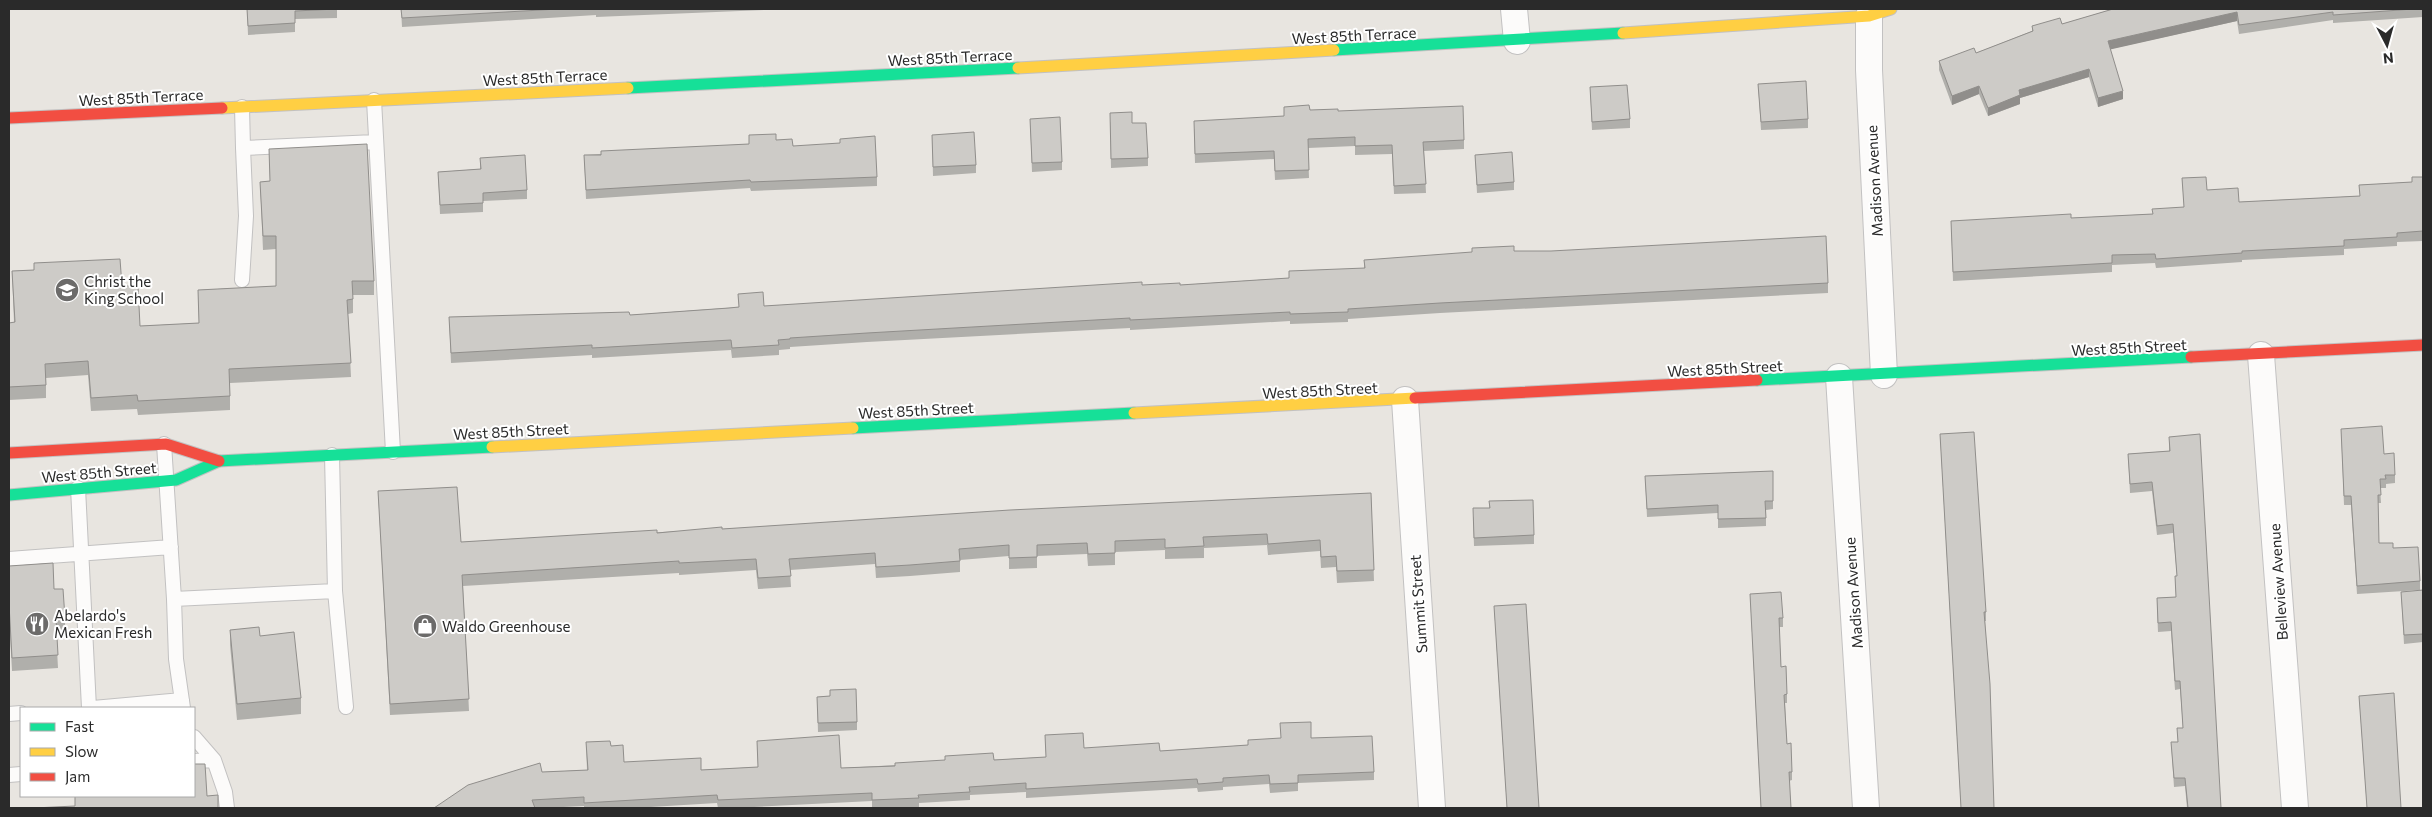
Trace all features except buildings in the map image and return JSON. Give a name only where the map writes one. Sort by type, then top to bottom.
[{"type":"main road","name":"West 85th Terrace","points":[[9,118],[979,71],[1517,41],[1880,12]]},
{"type":"main road","name":"West 85th Street","points":[[9,453],[164,444],[219,461],[1884,375],[2423,345]]},
{"type":"main road","name":"West 85th Street","points":[[9,496],[176,480],[219,461]]},
{"type":"street","points":[[1514,9],[1517,41]]},
{"type":"street","name":"Madison Avenue","points":[[1880,12],[1869,70],[1884,375]]},
{"type":"street","name":"Belleview Avenue","points":[[2261,355],[2296,808]]},
{"type":"street","name":"Madison Avenue","points":[[1839,377],[1866,808]]},
{"type":"street","name":"Summit Street","points":[[1404,400],[1432,808]]},
{"type":"lane","points":[[374,100],[393,452]]},
{"type":"lane","points":[[242,107],[246,216],[242,280]]},
{"type":"lane","points":[[243,148],[375,142]]},
{"type":"lane","points":[[114,707],[183,704],[176,658],[164,444]]},
{"type":"lane","points":[[332,455],[335,591],[346,707]]},
{"type":"lane","points":[[78,488],[80,553],[91,707]]},
{"type":"lane","points":[[9,559],[170,547]]},
{"type":"lane","points":[[174,599],[335,591]]},
{"type":"lane","points":[[195,738],[214,760],[225,792],[227,808]]},
{"type":"lane","points":[[195,761],[214,760]]},
{"type":"traffic: fast","points":[[1334,50],[1623,33]]},
{"type":"traffic: fast","points":[[628,88],[1018,68]]},
{"type":"traffic: fast","points":[[1757,380],[2191,357]]},
{"type":"traffic: fast","points":[[853,428],[1134,413]]},
{"type":"traffic: fast","points":[[9,495],[176,480],[219,461],[492,447]]},
{"type":"traffic: slow","points":[[1623,33],[1869,16],[1891,9]]},
{"type":"traffic: slow","points":[[1018,68],[1334,50]]},
{"type":"traffic: slow","points":[[222,108],[628,88]]},
{"type":"traffic: slow","points":[[1134,413],[1415,398]]},
{"type":"traffic: slow","points":[[492,447],[853,428]]},
{"type":"traffic: jam","points":[[9,118],[222,108]]},
{"type":"traffic: jam","points":[[2191,357],[2423,345]]},
{"type":"traffic: jam","points":[[1415,398],[1757,380]]},
{"type":"traffic: jam","points":[[9,453],[166,444],[219,461]]},
{"type":"place","name":"Christ the King School","points":[[67,290]]},
{"type":"place","name":"Abelardo's Mexican Fresh","points":[[37,624]]},
{"type":"place","name":"Waldo Greenhouse","points":[[425,626]]}]
